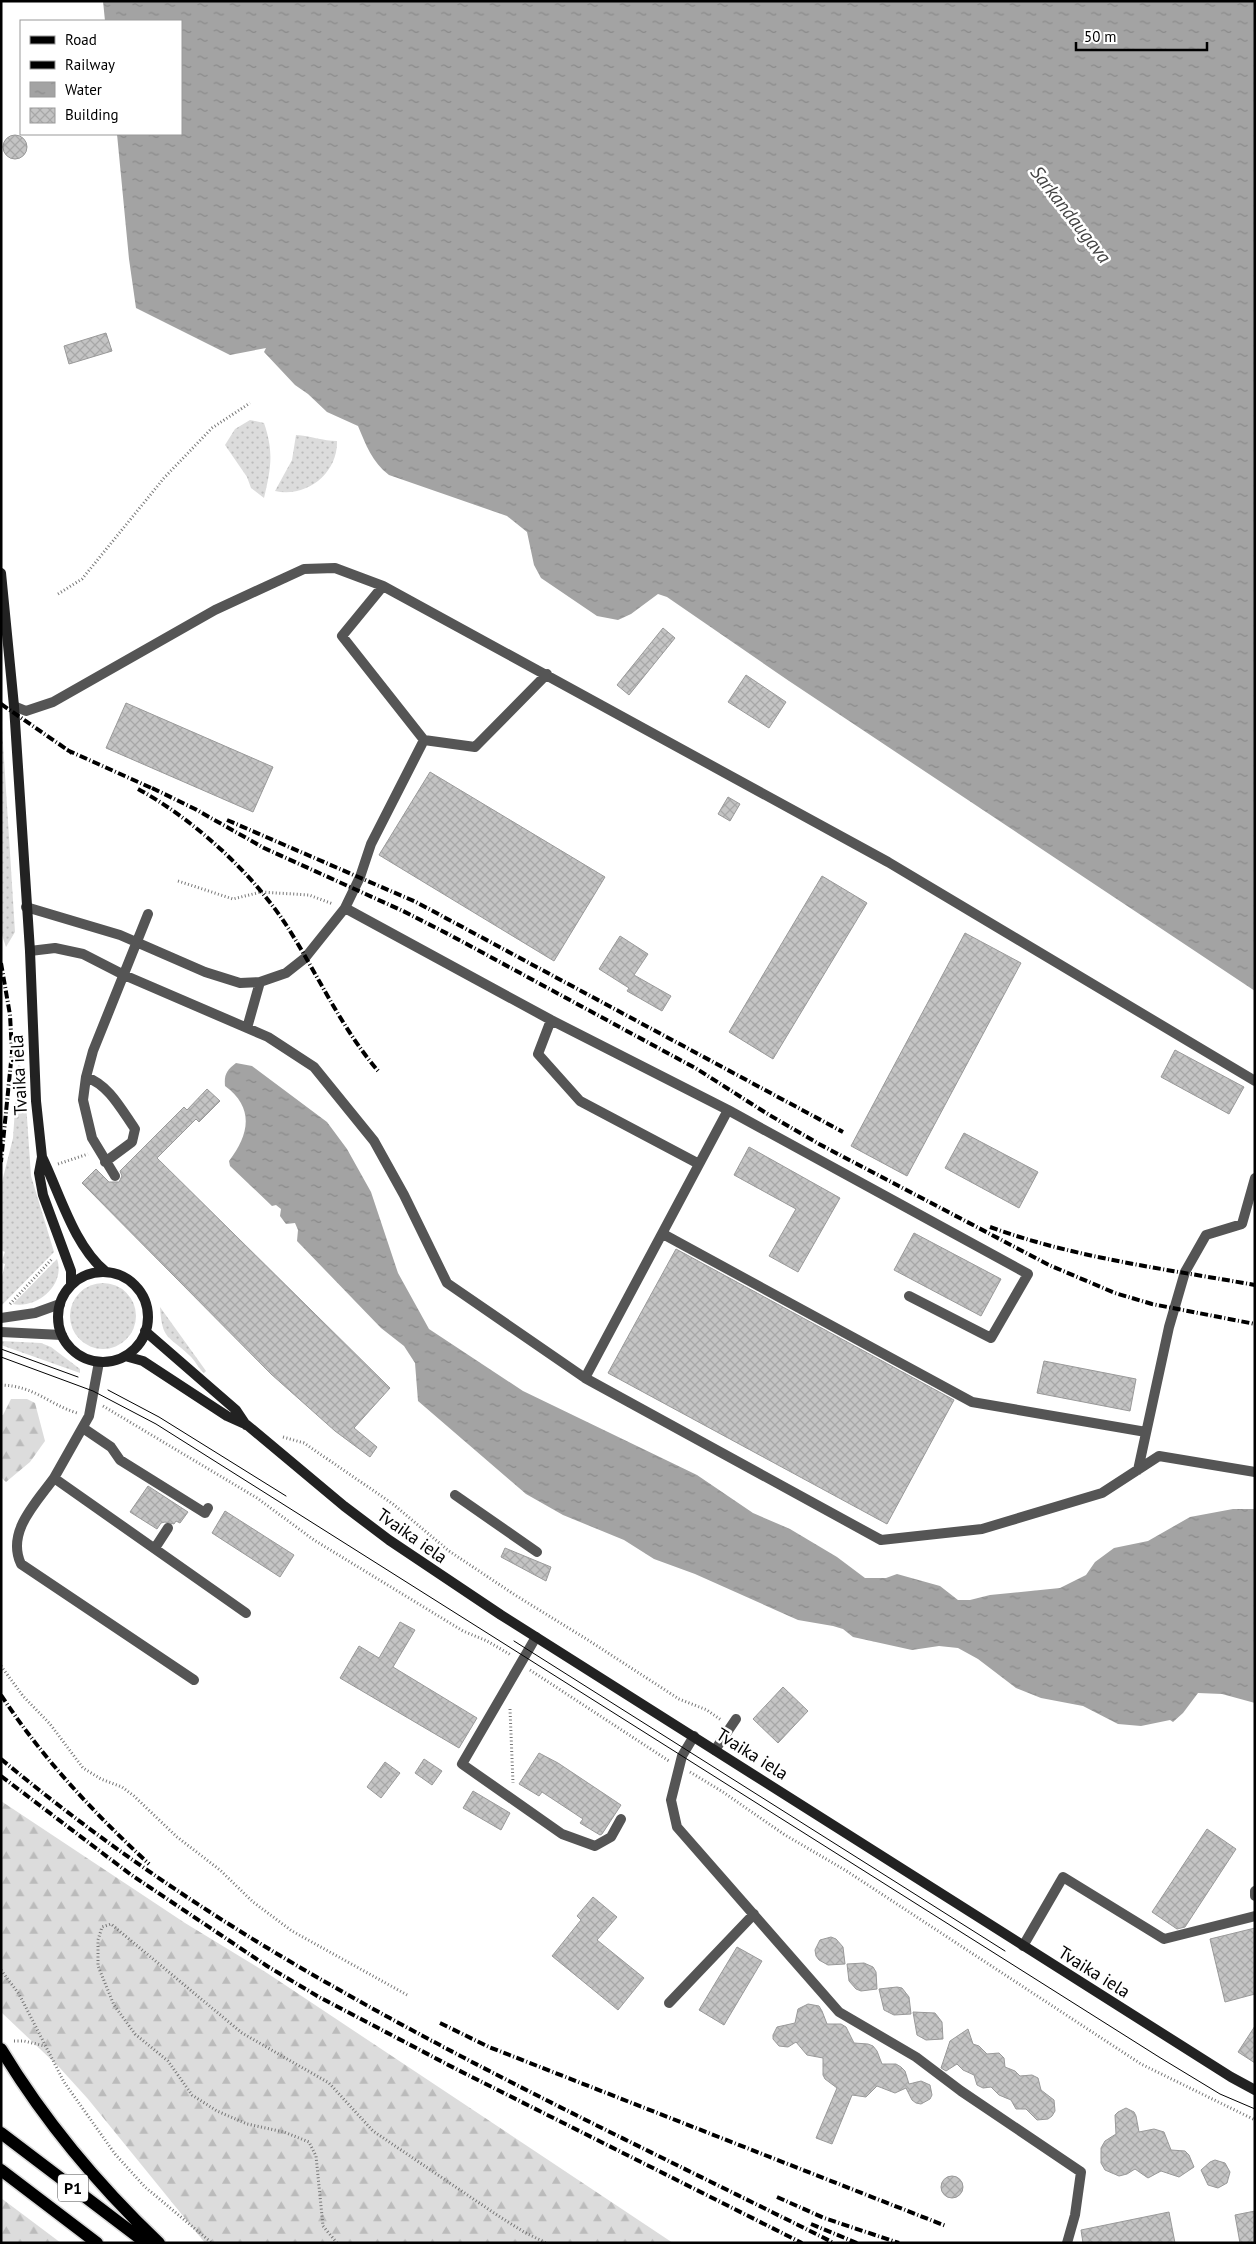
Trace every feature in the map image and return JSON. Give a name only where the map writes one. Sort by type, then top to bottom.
[{"type":"main road","points":[[5,2046],[9,2062],[49,2119],[92,2173],[159,2243]]},
{"type":"main road","name":"P1","points":[[1,2133],[146,2243]]},
{"type":"main road","name":"P1","points":[[1,2170],[98,2243]]},
{"type":"street","points":[[14,706],[26,711],[53,702],[215,610],[304,569],[335,568],[383,586],[888,862],[1255,1080]]},
{"type":"street","name":"Tvaika iela","points":[[1,573],[14,706],[30,951],[36,1101],[42,1156],[39,1173],[43,1195],[66,1252],[71,1271],[71,1285]]},
{"type":"street","points":[[383,586],[342,636],[424,740],[475,747],[547,674]]},
{"type":"street","points":[[26,907],[83,923],[211,974],[240,983],[260,982],[286,973],[305,958],[345,908],[360,877],[370,844],[424,740]]},
{"type":"street","points":[[345,908],[551,1020],[728,1110],[1028,1274],[990,1338],[909,1296]]},
{"type":"street","points":[[115,1176],[92,1138],[83,1100],[86,1077],[93,1051],[148,914]]},
{"type":"street","points":[[30,951],[55,948],[83,954],[124,975],[268,1037],[314,1067],[374,1141],[404,1195],[447,1283],[586,1378],[881,1540],[982,1529],[1102,1492],[1159,1456],[1255,1472]]},
{"type":"street","points":[[247,1028],[260,982]]},
{"type":"street","points":[[551,1020],[538,1054],[580,1101],[699,1164]]},
{"type":"street","points":[[86,1077],[97,1081],[115,1099],[135,1129],[132,1142],[106,1162]]},
{"type":"street","points":[[586,1378],[728,1110]]},
{"type":"street","name":"Tvaika iela","points":[[42,1156],[72,1224],[92,1258],[106,1272],[125,1277],[136,1286],[144,1298],[148,1312],[145,1331],[236,1410],[247,1426]]},
{"type":"street","points":[[1138,1470],[1170,1327],[1185,1272],[1206,1235],[1242,1224],[1255,1178]]},
{"type":"street","points":[[663,1234],[972,1402],[1146,1432]]},
{"type":"street","points":[[106,1272],[83,1276],[71,1285],[60,1304],[58,1324],[62,1335],[70,1347],[81,1356],[99,1362],[110,1362],[125,1356],[135,1349],[145,1331]]},
{"type":"street","points":[[1,1318],[35,1313],[60,1304]]},
{"type":"street","points":[[1,1332],[62,1335]]},
{"type":"street","name":"Tvaika iela","points":[[125,1356],[144,1361],[227,1416],[247,1426],[344,1506],[389,1540],[536,1637],[1255,2090]]},
{"type":"street","points":[[99,1362],[90,1416],[54,1478],[19,1530],[16,1540],[16,1554],[21,1564],[194,1680]]},
{"type":"street","points":[[83,1428],[111,1447],[120,1460],[204,1513],[208,1508]]},
{"type":"street","points":[[54,1478],[246,1613]]},
{"type":"street","points":[[454,1495],[537,1552]]},
{"type":"street","points":[[155,1548],[168,1528]]},
{"type":"street","points":[[536,1637],[462,1764],[562,1834],[595,1846],[611,1838],[621,1820]]},
{"type":"street","points":[[715,1750],[734,1723]]},
{"type":"street","points":[[694,1736],[682,1756],[671,1800],[677,1827],[839,2012],[916,2057],[960,2091],[1081,2172],[1075,2215],[1067,2243]]},
{"type":"street","points":[[1024,1946],[1063,1877],[1164,1939],[1255,1916]]},
{"type":"street","points":[[1255,1891],[1255,1896]]},
{"type":"street","points":[[668,2002],[754,1914]]},
{"type":"path","points":[[58,594],[82,578],[164,478],[212,428],[250,403]]},
{"type":"path","points":[[178,881],[233,898],[261,892],[309,895],[345,908]]},
{"type":"path","points":[[56,1164],[91,1153]]},
{"type":"path","points":[[7,1308],[56,1255],[66,1252]]},
{"type":"path","points":[[1,1385],[16,1386],[44,1396],[66,1409],[90,1416]]},
{"type":"path","points":[[277,1435],[304,1443],[393,1504],[449,1551],[679,1699],[734,1723]]},
{"type":"path","points":[[1,1666],[23,1696],[50,1724],[83,1768],[101,1779],[122,1787],[134,1796],[177,1837],[220,1870],[253,1902],[292,1931],[409,1996]]},
{"type":"path","points":[[508,1683],[513,1800]]},
{"type":"path","points":[[337,2243],[323,2226],[316,2156],[309,2142],[284,2132],[247,2124],[217,2111],[192,2094],[168,2061],[135,2034],[114,2005],[98,1966],[98,1940],[102,1927],[110,1924],[242,2033],[330,2082],[373,2131],[405,2154],[524,2232],[546,2243]]},
{"type":"path","points":[[1,1970],[19,1994],[64,2082],[115,2154],[145,2187],[212,2243]]},
{"type":"path","points":[[5,2046],[24,2041],[45,2046]]},
{"type":"green space","points":[[250,420],[264,423],[269,443],[270,469],[264,498],[251,488],[247,477],[225,445],[235,429]]},
{"type":"green space","points":[[296,435],[337,441],[336,453],[326,473],[309,487],[298,491],[275,491],[292,460]]},
{"type":"green space","points":[[1,711],[15,932],[6,947],[1,932]]},
{"type":"green space","points":[[18,1065],[21,1066],[26,1103],[31,1176],[54,1252],[2,1305],[1,1281],[5,1264],[1,1263],[5,1252],[1,1250],[1,1186],[13,1138]]},
{"type":"green space","points":[[57,1259],[59,1269],[57,1278],[47,1293],[31,1303],[13,1304]]},
{"type":"green space","points":[[103,1283],[116,1286],[126,1293],[133,1303],[136,1316],[133,1329],[126,1339],[116,1346],[103,1349],[90,1346],[80,1339],[73,1329],[70,1316],[73,1303],[80,1293],[90,1286]]},
{"type":"green space","points":[[160,1307],[206,1371],[204,1373],[191,1357],[167,1336],[162,1326]]},
{"type":"green space","points":[[1,1341],[41,1343],[51,1347],[80,1369],[80,1373],[1,1345]]},
{"type":"green space","points":[[11,1399],[27,1399],[35,1403],[45,1441],[30,1462],[6,1482],[1,1477],[1,1415],[3,1415]]},
{"type":"green space","points":[[1,1801],[185,1923],[267,1973],[673,2243],[205,2243],[88,2099],[59,2067],[1,2012]]},
{"type":"green space","points":[[1,2198],[61,2243],[1,2243]]},
{"type":"water","name":"Sarkandaugava","points":[[103,1],[1255,1],[1255,991],[789,681],[667,597],[658,594],[631,614],[618,620],[597,616],[541,578],[534,565],[527,532],[507,516],[389,475],[374,459],[358,426],[327,412],[308,394],[295,385],[264,352],[266,348],[230,355],[136,308],[129,259],[117,135],[182,135],[182,20],[105,20]]},
{"type":"water","points":[[236,1063],[252,1066],[327,1122],[347,1149],[371,1192],[398,1273],[429,1329],[523,1391],[697,1475],[753,1513],[790,1529],[837,1557],[865,1578],[886,1578],[897,1574],[940,1586],[958,1600],[1060,1588],[1086,1575],[1095,1562],[1114,1548],[1148,1541],[1190,1517],[1233,1509],[1255,1509],[1255,1703],[1222,1694],[1198,1693],[1183,1713],[1173,1722],[1170,1720],[1141,1726],[1118,1724],[1083,1706],[1041,1698],[1016,1688],[978,1659],[958,1648],[939,1646],[912,1650],[853,1637],[843,1629],[833,1626],[798,1620],[695,1574],[654,1559],[624,1540],[563,1515],[526,1494],[418,1401],[415,1363],[404,1346],[381,1328],[297,1241],[298,1230],[295,1223],[286,1224],[280,1216],[281,1209],[276,1205],[272,1206],[230,1166],[229,1161],[241,1141],[246,1122],[241,1103],[235,1094],[225,1086],[227,1073]]},
{"type":"building","points":[[15,135],[23,139],[27,147],[23,155],[15,159],[7,155],[3,147],[7,139]]},
{"type":"building","points":[[106,333],[112,351],[69,364],[64,346]]},
{"type":"building","points":[[663,628],[675,638],[629,695],[617,685]]},
{"type":"building","points":[[746,675],[786,702],[769,728],[728,702]]},
{"type":"building","points":[[126,703],[273,767],[253,812],[106,748]]},
{"type":"building","points":[[430,772],[605,877],[554,961],[379,855]]},
{"type":"building","points":[[728,797],[740,804],[730,821],[718,814]]},
{"type":"building","points":[[822,876],[867,903],[773,1059],[729,1032]]},
{"type":"building","points":[[965,933],[1021,963],[907,1176],[851,1146]]},
{"type":"building","points":[[620,936],[648,954],[634,975],[671,996],[662,1011],[627,991],[629,988],[599,969]]},
{"type":"building","points":[[1175,1050],[1244,1087],[1229,1114],[1161,1077]]},
{"type":"building","points":[[207,1089],[220,1101],[199,1122],[196,1119],[157,1158],[390,1388],[354,1428],[377,1447],[370,1457],[335,1431],[271,1374],[82,1183],[96,1169],[109,1182],[119,1182],[122,1176],[120,1171],[184,1107],[187,1110]]},
{"type":"building","points":[[964,1133],[1038,1172],[1019,1208],[945,1168]]},
{"type":"building","points":[[749,1147],[840,1198],[798,1272],[769,1256],[796,1209],[734,1175]]},
{"type":"building","points":[[914,1233],[1001,1279],[981,1316],[894,1270]]},
{"type":"building","points":[[676,1249],[954,1400],[887,1524],[608,1373]]},
{"type":"building","points":[[1044,1361],[1136,1379],[1130,1411],[1037,1393]]},
{"type":"building","points":[[148,1486],[188,1512],[180,1523],[176,1521],[174,1524],[161,1523],[157,1529],[130,1512]]},
{"type":"building","points":[[225,1511],[294,1555],[280,1577],[212,1533]]},
{"type":"building","points":[[505,1548],[551,1567],[546,1581],[501,1557]]},
{"type":"building","points":[[400,1622],[415,1630],[393,1667],[477,1718],[459,1748],[340,1678],[359,1646],[379,1658]]},
{"type":"building","points":[[783,1687],[808,1711],[778,1743],[753,1719]]},
{"type":"building","points":[[539,1753],[558,1763],[621,1805],[602,1834],[600,1835],[580,1823],[583,1819],[542,1792],[539,1796],[519,1784]]},
{"type":"building","points":[[424,1759],[442,1771],[432,1785],[415,1773]]},
{"type":"building","points":[[385,1762],[400,1773],[381,1798],[367,1787]]},
{"type":"building","points":[[473,1791],[510,1813],[501,1830],[463,1808]]},
{"type":"building","points":[[1207,1829],[1236,1849],[1185,1927],[1177,1929],[1152,1912]]},
{"type":"building","points":[[593,1897],[617,1917],[597,1940],[644,1978],[618,2010],[552,1956],[581,1920],[577,1916]]},
{"type":"building","points":[[1255,1928],[1255,1994],[1225,2002],[1210,1939]]},
{"type":"building","points":[[831,1937],[836,1939],[843,1947],[845,1964],[828,1965],[816,1956],[815,1950],[820,1940]]},
{"type":"building","points":[[737,1947],[762,1961],[724,2025],[699,2010]]},
{"type":"building","points":[[864,1963],[873,1967],[876,1972],[877,1989],[861,1991],[856,1989],[849,1981],[847,1964]]},
{"type":"building","points":[[902,1988],[909,1997],[911,2014],[894,2015],[884,2010],[879,1989]]},
{"type":"building","points":[[808,2004],[819,2006],[827,2024],[841,2024],[846,2027],[854,2043],[873,2046],[882,2064],[896,2064],[901,2067],[905,2071],[909,2084],[921,2081],[930,2085],[932,2095],[930,2099],[921,2104],[916,2103],[912,2100],[906,2088],[895,2093],[877,2086],[866,2097],[852,2095],[832,2144],[816,2138],[837,2088],[825,2079],[823,2075],[823,2058],[807,2055],[796,2042],[788,2047],[779,2046],[773,2039],[777,2027],[795,2023],[798,2009]]},
{"type":"building","points":[[913,2012],[935,2013],[942,2022],[943,2039],[926,2040],[917,2035]]},
{"type":"building","points":[[1255,2026],[1255,2063],[1238,2052]]},
{"type":"building","points":[[968,2029],[973,2044],[979,2046],[987,2054],[999,2053],[1004,2058],[1005,2067],[1015,2071],[1020,2076],[1032,2075],[1038,2078],[1041,2090],[1054,2100],[1055,2111],[1052,2116],[1048,2119],[1037,2120],[1026,2109],[1016,2109],[1011,2100],[999,2095],[991,2087],[983,2088],[977,2085],[974,2075],[963,2070],[957,2064],[946,2071],[941,2068],[950,2041]]},
{"type":"building","points":[[1126,2108],[1134,2112],[1139,2132],[1154,2129],[1164,2132],[1171,2150],[1185,2151],[1189,2155],[1194,2167],[1179,2177],[1161,2171],[1148,2178],[1135,2169],[1119,2176],[1105,2170],[1101,2163],[1101,2148],[1105,2141],[1116,2134],[1115,2115]]},
{"type":"building","points":[[1215,2160],[1225,2163],[1230,2172],[1227,2183],[1218,2188],[1208,2185],[1201,2170]]},
{"type":"building","points":[[948,2176],[956,2176],[963,2183],[963,2191],[956,2198],[948,2198],[941,2191],[941,2183]]},
{"type":"building","points":[[1255,2211],[1255,2243],[1240,2243],[1235,2215]]},
{"type":"building","points":[[1169,2212],[1175,2243],[1083,2243],[1081,2230]]},
{"type":"tram line","points":[[1,1349],[78,1377]]},
{"type":"tram line","points":[[1,1357],[93,1391],[156,1424],[1159,2057],[1220,2094],[1255,2109]]},
{"type":"tram line","points":[[108,1390],[159,1417],[286,1496]]},
{"type":"tram line","points":[[514,1641],[1005,1951]]},
{"type":"railway","points":[[1,704],[72,753]]},
{"type":"railway","points":[[67,750],[158,791]]},
{"type":"railway","points":[[152,788],[195,809],[264,848],[403,911],[450,935],[697,1069],[819,1144],[1049,1265],[1115,1293],[1152,1304],[1255,1324]]},
{"type":"railway","points":[[138,789],[160,802],[202,833],[223,851],[260,890],[290,931],[354,1039],[379,1072]]},
{"type":"railway","points":[[227,820],[416,902],[843,1132]]},
{"type":"railway","points":[[1,963],[10,1015],[12,1052],[1,1162]]},
{"type":"railway","points":[[990,1227],[1022,1238],[1088,1255],[1255,1285]]},
{"type":"railway","points":[[1,1695],[34,1741],[70,1784],[108,1825],[149,1864]]},
{"type":"railway","points":[[1,1759],[79,1821],[160,1879],[202,1907],[329,1984],[516,2085],[834,2243]]},
{"type":"railway","points":[[1,1776],[130,1874],[267,1966],[319,1997],[458,2070],[802,2243]]},
{"type":"railway","points":[[440,2023],[489,2047],[946,2226]]},
{"type":"railway","points":[[777,2197],[824,2218],[899,2243]]},
{"type":"railway","points":[[811,2224],[857,2243]]}]
